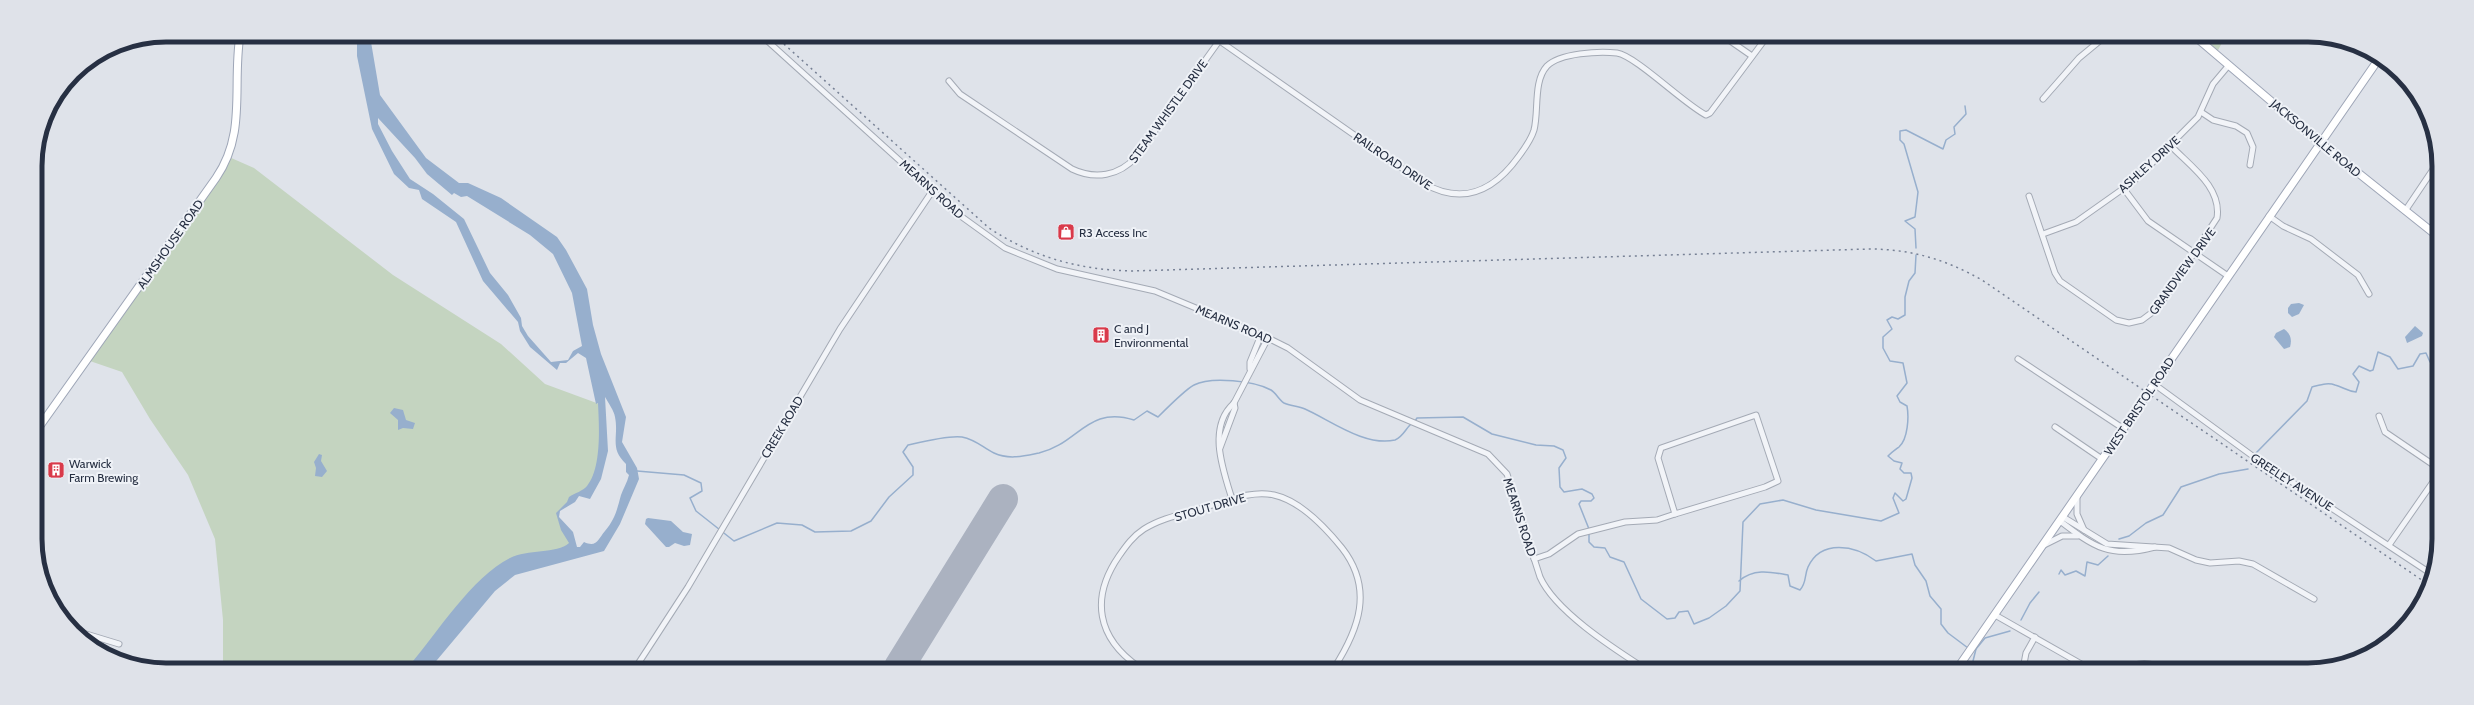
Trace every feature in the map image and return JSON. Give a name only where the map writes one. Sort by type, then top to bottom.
[{"type":"main road","name":"ALMSHOUSE ROAD","points":[[42,423],[216,178],[229,157],[235,135],[240,42]]},
{"type":"main road","name":"JACKSONVILLE ROAD","points":[[2202,42],[2320,143],[2432,232]]},
{"type":"main road","name":"WEST BRISTOL ROAD","points":[[1961,663],[2376,63]]},
{"type":"street","name":"MEARNS ROAD","points":[[769,42],[933,190],[988,237],[1026,258],[1057,269],[1155,291],[1268,338],[1288,348],[1360,400],[1480,449],[1502,466],[1513,488],[1534,559],[1544,585],[1553,598],[1638,663]]},
{"type":"street","name":"STEAM WHISTLE DRIVE","points":[[949,82],[959,93],[1072,169],[1092,175],[1106,175],[1125,168],[1136,157],[1214,42]]},
{"type":"street","name":"RAILROAD DRIVE","points":[[1220,42],[1418,180],[1438,191],[1462,194],[1480,190],[1494,184],[1508,172],[1530,140],[1535,125],[1543,72],[1553,60],[1564,56],[1619,53],[1704,114],[1710,114],[1752,56]]},
{"type":"street","points":[[1732,42],[1752,56],[1763,42]]},
{"type":"street","points":[[2044,99],[2079,58],[2098,42]]},
{"type":"street","name":"ASHLEY DRIVE","points":[[2043,234],[2076,222],[2124,189],[2192,125],[2201,112],[2213,84],[2229,65]]},
{"type":"street","points":[[2201,112],[2213,120],[2236,126],[2247,133],[2254,148],[2250,165]]},
{"type":"street","name":"GRANDVIEW DRIVE","points":[[2029,196],[2055,273],[2063,285],[2113,318],[2129,323],[2142,320],[2154,312],[2216,222],[2218,202],[2213,190],[2171,146]]},
{"type":"street","points":[[2405,211],[2432,171]]},
{"type":"street","points":[[2124,189],[2148,221],[2228,276]]},
{"type":"street","name":"CREEK ROAD","points":[[638,663],[670,616],[840,329],[933,190]]},
{"type":"street","points":[[2270,216],[2283,226],[2311,239],[2358,275],[2369,294]]},
{"type":"street","points":[[1250,369],[1250,362],[1261,335]]},
{"type":"street","points":[[1232,499],[1224,476],[1219,440],[1223,424],[1250,369],[1255,364],[1268,338]]},
{"type":"street","points":[[2018,359],[2124,429]]},
{"type":"street","name":"GREELEY AVENUE","points":[[2154,384],[2254,457],[2428,571]]},
{"type":"street","points":[[1534,559],[1549,554],[1578,534],[1625,522],[1657,520],[1765,487],[1778,481],[1756,416],[1661,448],[1658,458],[1675,514]]},
{"type":"street","points":[[2379,416],[2383,428],[2388,435],[2432,464]]},
{"type":"street","points":[[2054,427],[2102,460]]},
{"type":"street","points":[[2389,545],[2432,483]]},
{"type":"street","name":"STOUT DRIVE","points":[[1133,663],[1119,652],[1104,624],[1102,598],[1109,571],[1126,546],[1143,529],[1159,522],[1232,499],[1263,494],[1273,495],[1292,502],[1330,535],[1348,557],[1358,585],[1359,618],[1350,644],[1337,663]]},
{"type":"street","points":[[2077,496],[2079,520],[2087,534]]},
{"type":"street","points":[[2061,519],[2087,534],[2111,544],[2158,547],[2175,550],[2201,561],[2239,561],[2253,564],[2314,600]]},
{"type":"street","points":[[2061,519],[2082,538]]},
{"type":"street","points":[[2043,545],[2062,536],[2073,535],[2108,551],[2144,550],[2158,547]]},
{"type":"street","points":[[1995,615],[2080,663]]},
{"type":"street","points":[[89,635],[120,644]]},
{"type":"street","points":[[2024,663],[2026,652],[2035,637]]},
{"type":"green space","points":[[2202,42],[2222,42],[2216,54]]},
{"type":"green space","points":[[229,157],[254,168],[393,275],[501,344],[545,384],[602,405],[603,449],[591,487],[573,497],[557,513],[571,544],[490,577],[418,663],[223,663],[223,620],[215,539],[188,475],[150,419],[122,372],[87,360]]},
{"type":"water","points":[[357,42],[371,42],[380,95],[426,158],[459,183],[468,183],[501,198],[557,237],[566,250],[587,289],[593,325],[601,354],[626,417],[622,442],[637,468],[639,479],[620,524],[604,551],[515,575],[495,591],[435,663],[411,663],[456,607],[482,578],[496,567],[517,555],[557,549],[569,543],[561,530],[556,513],[567,502],[569,497],[585,488],[592,478],[595,469],[598,446],[598,403],[596,404],[586,358],[578,353],[566,363],[560,363],[557,370],[530,347],[520,331],[518,322],[483,281],[456,222],[422,199],[419,190],[409,188],[394,174],[372,129],[357,56]],"holes":[[[378,118],[415,158],[427,174],[452,195],[454,193],[461,197],[467,196],[530,235],[553,254],[572,293],[582,346],[573,351],[568,360],[551,362],[528,336],[522,326],[521,318],[508,295],[490,273],[464,219],[433,194],[410,179],[392,151],[378,124]],[[605,397],[612,409],[616,424],[616,447],[618,453],[626,464],[626,472],[629,475],[615,514],[599,540],[592,544],[584,542],[580,547],[577,547],[573,532],[559,517],[560,511],[575,502],[579,496],[590,499],[601,479],[608,451]]]},
{"type":"water","points":[[2299,303],[2304,305],[2299,314],[2292,317],[2288,313],[2288,308],[2291,304]]},
{"type":"water","points":[[2415,326],[2423,333],[2422,336],[2407,343],[2405,337]]},
{"type":"water","points":[[2284,329],[2290,335],[2291,342],[2290,347],[2284,349],[2274,337],[2276,333]]},
{"type":"water","points":[[394,408],[403,410],[406,420],[415,423],[413,429],[403,428],[398,430],[398,420],[390,413]]},
{"type":"water","points":[[319,454],[322,455],[321,461],[327,471],[322,477],[315,476],[316,468],[314,462]]},
{"type":"water","points":[[646,519],[671,521],[683,532],[692,534],[690,545],[684,546],[675,543],[669,547],[666,547],[645,524]]},
{"type":"waterway","points":[[1916,248],[1915,229],[1905,221],[1915,217],[1918,192],[1904,144],[1900,140],[1900,131],[1906,130],[1943,149],[1946,140],[1955,134],[1954,127],[1966,114],[1965,106]]},
{"type":"waterway","points":[[1589,533],[1589,542],[1594,547],[1605,548],[1610,557],[1624,562],[1641,599],[1667,619],[1675,618],[1679,612],[1688,611],[1694,624],[1709,618],[1726,606],[1740,591],[1743,522],[1760,504],[1783,500],[1816,510],[1881,521],[1899,513],[1893,498],[1895,493],[1903,501],[1906,499],[1912,478],[1911,473],[1904,473],[1900,469],[1902,463],[1894,461],[1888,456],[1899,447],[1906,433],[1908,422],[1907,406],[1900,402],[1897,396],[1907,383],[1903,363],[1890,361],[1883,348],[1883,337],[1892,329],[1887,320],[1892,317],[1898,319],[1905,315],[1905,297],[1909,281],[1915,273],[1916,255]]},
{"type":"waterway","points":[[2256,453],[2307,401],[2312,387],[2332,384],[2356,392],[2359,382],[2353,374],[2359,366],[2370,371],[2373,370],[2378,352],[2390,357],[2398,369],[2413,366],[2420,354],[2426,353],[2430,362],[2432,362]]},
{"type":"waterway","points":[[637,471],[684,475],[701,483],[702,491],[690,498],[696,511],[734,541],[777,523],[802,525],[815,532],[851,531],[871,521],[889,497],[913,475],[913,467],[903,452],[908,445],[935,439],[962,437],[972,440],[1000,455],[1016,457],[1039,453],[1064,442],[1094,421],[1118,417],[1134,420],[1147,411],[1158,417],[1186,391],[1194,385],[1202,382],[1222,380],[1244,382],[1264,387],[1273,391],[1284,403],[1305,409],[1348,431],[1372,440],[1395,440],[1400,437],[1412,423]]},
{"type":"waterway","points":[[1415,421],[1417,418],[1463,417],[1492,434],[1536,445],[1554,446],[1563,450],[1566,458],[1559,468],[1560,487],[1564,492],[1582,489],[1592,494],[1594,498],[1591,501],[1581,501],[1579,504],[1589,529]]},
{"type":"waterway","points":[[2119,539],[2129,536],[2146,523],[2163,515],[2181,487],[2219,474],[2248,469]]},
{"type":"waterway","points":[[1739,581],[1751,574],[1763,572],[1775,573],[1788,575],[1790,586],[1800,590],[1804,584],[1808,567],[1814,558],[1821,552],[1830,549],[1849,548],[1858,551],[1876,561],[1912,554],[1915,565],[1926,581],[1930,596],[1941,609],[1941,624],[1948,633],[1968,648]]},
{"type":"waterway","points":[[2059,574],[2061,570],[2065,575],[2076,571],[2085,576],[2087,562],[2098,565],[2108,556]]},
{"type":"waterway","points":[[2021,620],[2030,603],[2039,592]]},
{"type":"waterway","points":[[1973,649],[1976,649],[1985,638],[2010,631]]},
{"type":"waterway","points":[[1974,663],[1973,661],[1976,649]]},
{"type":"runway","points":[[901,663],[1003,499]]},
{"type":"railway","points":[[782,42],[989,228],[1022,247],[1075,265],[1132,271],[1869,249],[1884,249],[1913,253],[1941,261],[1982,280],[2424,582]]},
{"type":"place","name":"R3 Access Inc","points":[[1066,232]]},
{"type":"place","name":"C and J Environmental","points":[[1101,335]]},
{"type":"place","name":"Warwick Farm Brewing","points":[[56,470]]}]
